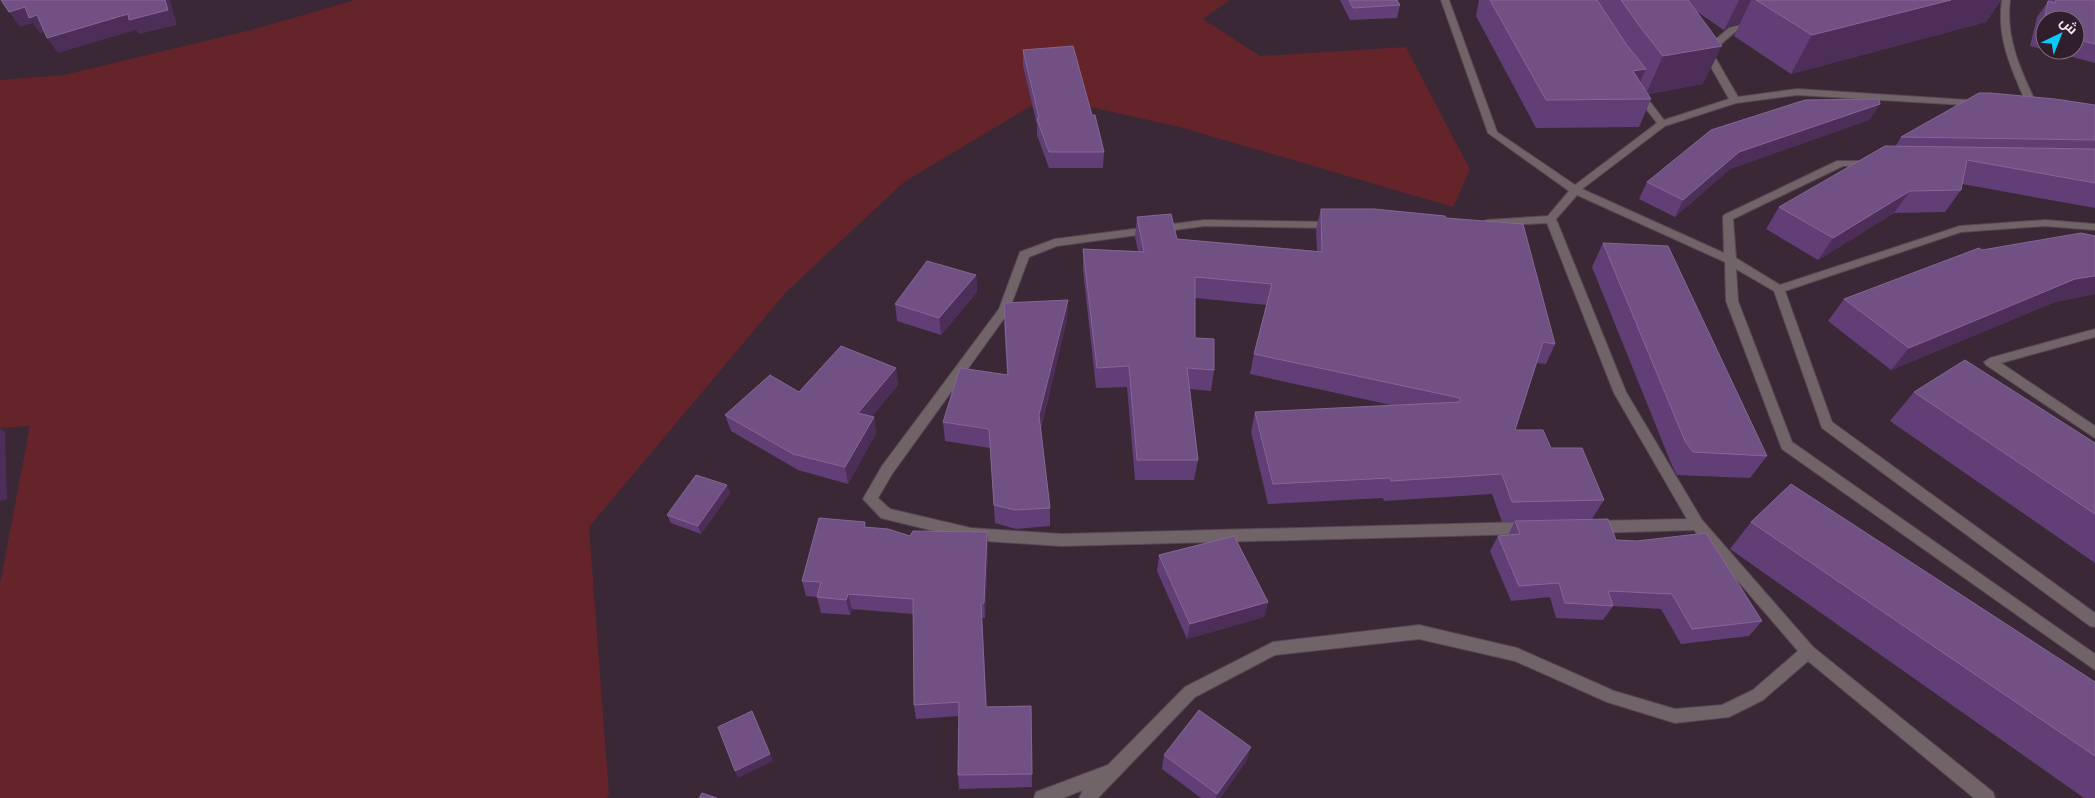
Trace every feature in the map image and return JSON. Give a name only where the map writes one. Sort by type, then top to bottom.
[{"type":"street","points":[[1444,0],[1493,133],[1575,190],[1730,260],[1779,289],[1827,425],[2095,621]]},
{"type":"street","points":[[2006,0],[2004,8],[2009,54],[2028,106],[2046,108]]},
{"type":"street","points":[[1734,100],[1707,51],[1732,30],[1760,23]]},
{"type":"street","points":[[1630,82],[1662,124]]},
{"type":"street","points":[[1475,224],[1551,219],[1575,190],[1662,124],[1734,100],[1798,92],[1994,104]]},
{"type":"street","points":[[1881,163],[1841,163],[1728,217],[1732,301],[1787,445],[2095,663]]},
{"type":"street","points":[[1551,219],[1620,393],[1697,524],[1808,652],[1987,798]]},
{"type":"street","points":[[1350,225],[1204,223],[1054,243],[1024,256],[1004,310],[886,470],[870,500],[886,514],[971,534],[1061,540],[1539,528]]},
{"type":"street","points":[[1779,289],[1960,228],[2045,223],[2095,227]]},
{"type":"street","points":[[2095,333],[1990,362],[2095,433]]},
{"type":"street","points":[[1578,527],[1697,524]]},
{"type":"street","points":[[1087,798],[1190,692],[1273,649],[1419,632],[1517,654],[1612,698],[1675,716],[1723,712],[1758,695],[1808,652]]},
{"type":"street","points":[[1042,798],[1114,770]]},
{"type":"shaded area","points":[[355,0],[1230,0],[1203,19],[1260,56],[1406,47],[1470,170],[1453,207],[1180,127],[1046,97],[904,182],[786,292],[589,527],[609,795],[607,798],[0,798],[0,584],[30,426],[0,428],[0,80],[64,75],[251,30]]},
{"type":"building","points":[[1,0],[165,0],[168,10],[129,20],[128,14],[47,38],[37,15],[29,18],[25,7],[9,12]]},
{"type":"building","points":[[1349,0],[1397,0],[1400,5],[1353,8]]},
{"type":"building","points":[[1490,0],[1597,0],[1626,44],[1646,69],[1633,71],[1651,99],[1546,100]]},
{"type":"building","points":[[1621,0],[1688,0],[1722,46],[1663,56]]},
{"type":"building","points":[[1756,0],[1951,0],[1812,35]]},
{"type":"building","points":[[2056,0],[2095,0],[2095,44],[2085,42],[2085,10],[2046,10],[2048,1],[2055,3]]},
{"type":"building","points":[[1073,46],[1092,115],[1095,115],[1104,152],[1049,152],[1037,119],[1039,118],[1023,50]]},
{"type":"building","points":[[1979,93],[2055,99],[2095,105],[2095,140],[1901,137]]},
{"type":"building","points":[[1879,99],[1880,104],[1739,152],[1683,200],[1647,182],[1711,130],[1805,100]]},
{"type":"building","points":[[1885,146],[2095,149],[2095,183],[1967,160],[1961,190],[1910,191],[1833,238],[1779,207]]},
{"type":"building","points":[[1321,209],[1374,209],[1445,216],[1446,218],[1523,224],[1555,344],[1543,342],[1515,430],[1543,430],[1551,448],[1582,448],[1604,500],[1512,502],[1502,474],[1391,481],[1390,478],[1273,484],[1255,412],[1460,402],[1460,398],[1254,354],[1272,284],[1195,277],[1195,338],[1214,339],[1214,370],[1187,368],[1198,460],[1137,460],[1129,366],[1097,368],[1083,249],[1144,252],[1137,217],[1171,214],[1177,239],[1322,252]]},
{"type":"building","points":[[2081,233],[2095,236],[2095,276],[2075,279],[1909,348],[1844,299],[1979,248],[1982,250]]},
{"type":"building","points":[[1603,243],[1668,246],[1767,456],[1693,452],[1685,441]]},
{"type":"building","points":[[927,261],[976,275],[939,318],[895,304]]},
{"type":"building","points":[[1068,300],[1039,415],[1050,508],[1015,510],[994,505],[989,429],[943,422],[960,368],[1008,375],[1004,303]]},
{"type":"building","points":[[841,346],[896,368],[858,413],[874,417],[845,467],[793,454],[725,415],[770,375],[799,392]]},
{"type":"building","points":[[1965,360],[2095,443],[2095,514],[1914,392]]},
{"type":"building","points":[[696,475],[727,485],[698,526],[667,515]]},
{"type":"building","points":[[1791,484],[2095,682],[2095,756],[1751,522]]},
{"type":"building","points":[[819,518],[865,522],[864,527],[888,529],[910,536],[913,531],[987,532],[984,603],[981,603],[986,707],[1031,706],[1032,774],[958,775],[959,702],[914,705],[913,599],[848,594],[846,600],[817,597],[821,582],[802,581]]},
{"type":"building","points":[[1608,519],[1616,540],[1637,541],[1706,533],[1762,621],[1692,629],[1672,594],[1608,591],[1613,606],[1565,603],[1559,583],[1519,586],[1498,536],[1520,534],[1515,521]]},
{"type":"building","points":[[1234,536],[1268,602],[1190,624],[1159,555]]},
{"type":"building","points":[[1199,710],[1251,747],[1217,794],[1164,755]]},
{"type":"building","points":[[752,711],[770,754],[735,771],[718,727]]},
{"type":"building","points":[[702,793],[717,798],[699,798]]}]
